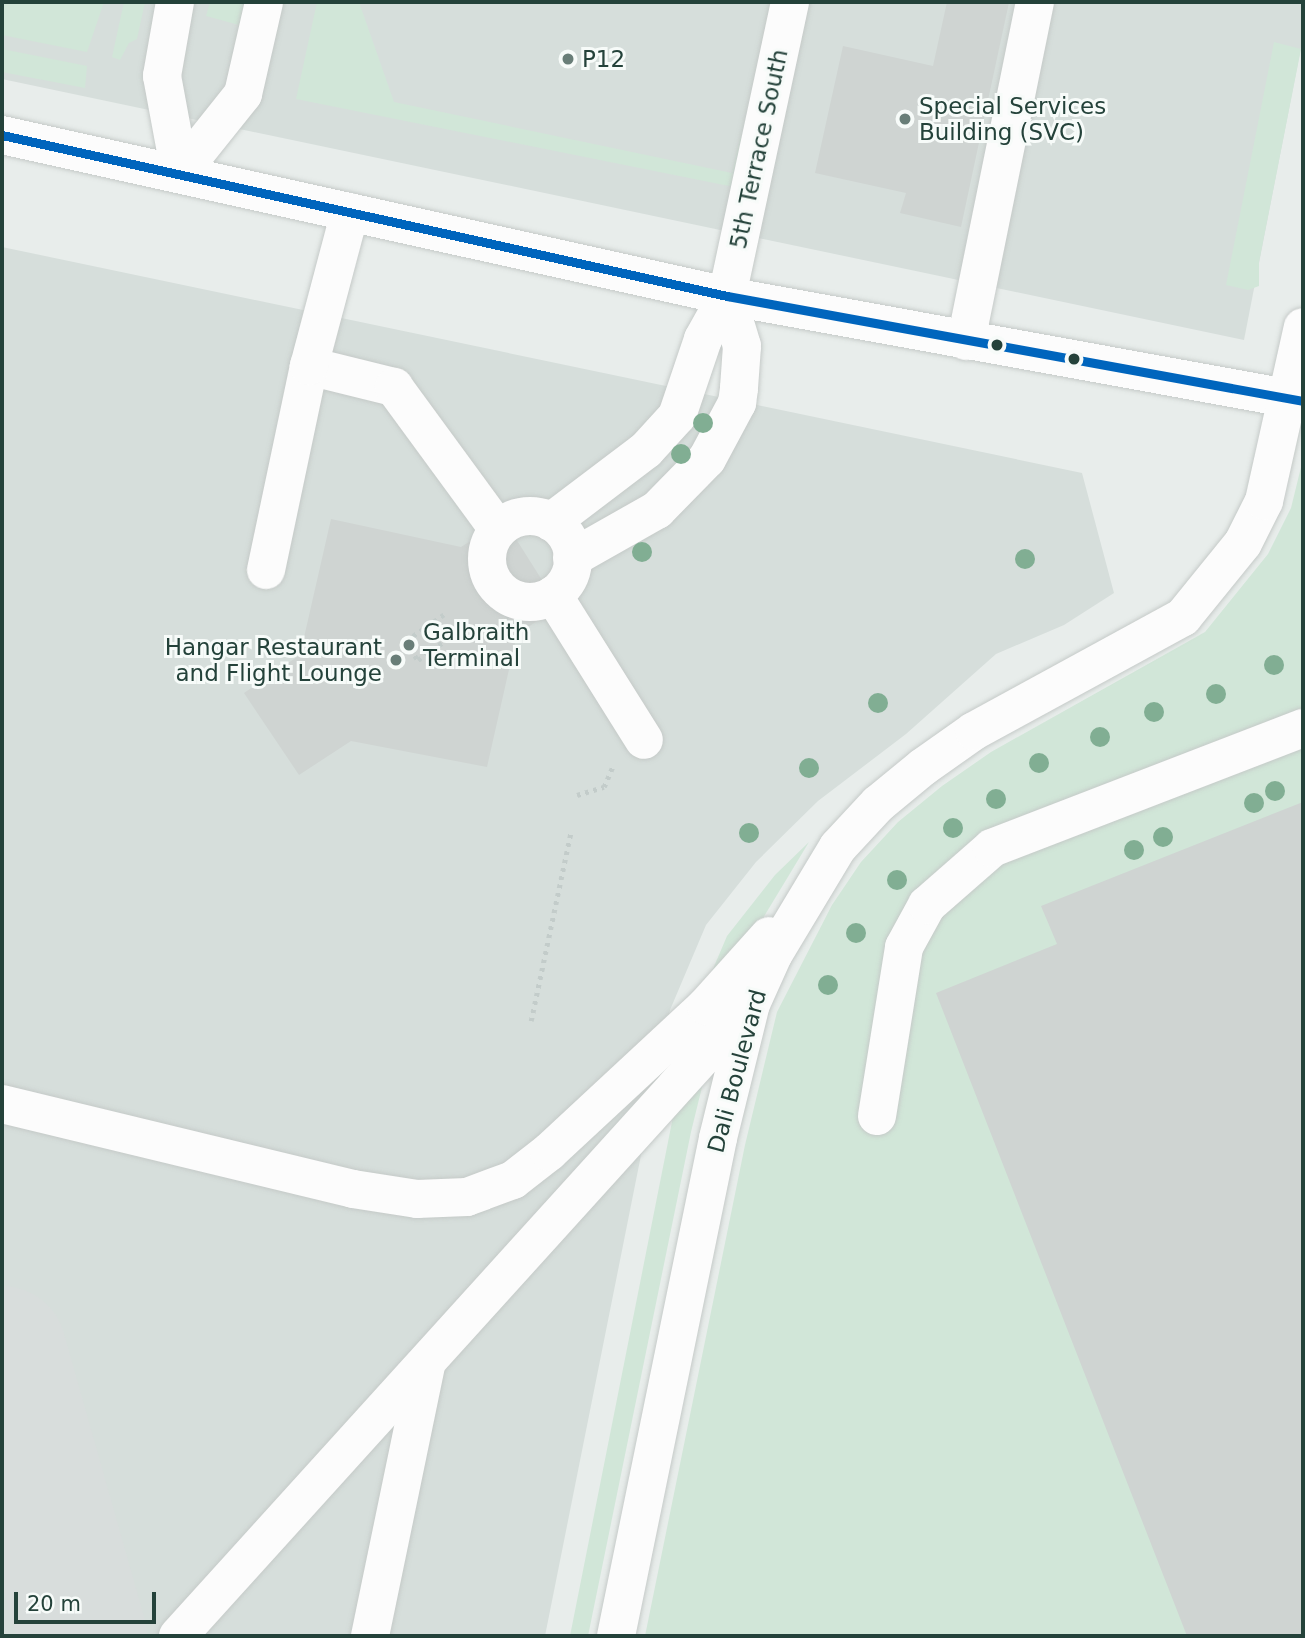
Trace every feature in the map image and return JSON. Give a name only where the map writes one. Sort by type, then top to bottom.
[{"type":"street","points":[[176,2],[162,76],[180,173]]},
{"type":"street","points":[[180,173],[243,94],[264,2]]},
{"type":"street","name":"5th Terrace South","points":[[727,296],[790,2]]},
{"type":"street","points":[[966,341],[1035,2]]},
{"type":"street","points":[[2,135],[727,296],[1296,399]]},
{"type":"street","points":[[266,570],[310,366],[350,212]]},
{"type":"street","points":[[551,522],[663,436],[683,404],[703,340],[727,296]]},
{"type":"street","points":[[572,558],[657,510],[707,459],[737,403],[739,388],[741,346],[727,296]]},
{"type":"street","name":"Dali Boulevard","points":[[616,1636],[718,1138],[751,1004],[808,892],[838,847],[878,804],[923,767],[974,731],[1183,617],[1243,543],[1264,501],[1296,399],[1303,327]]},
{"type":"street","points":[[310,366],[394,387],[498,529]]},
{"type":"street","points":[[523,516],[551,522],[566,537],[572,558],[567,579],[553,595],[526,603],[513,599],[492,581],[487,554],[498,529],[523,516]]},
{"type":"street","points":[[553,595],[644,740]]},
{"type":"street","points":[[877,1116],[904,947],[927,905],[992,848],[1303,728]]},
{"type":"street","points":[[2,1104],[353,1189],[417,1199],[467,1197],[513,1181],[549,1152],[706,1006],[808,892]]},
{"type":"street","points":[[178,1636],[751,1004]]},
{"type":"street","points":[[370,1636],[426,1364]]},
{"type":"path","points":[[492,594],[523,636]]},
{"type":"path","points":[[444,615],[405,642],[418,660],[453,635]]},
{"type":"path","points":[[578,795],[604,786],[611,774],[609,760]]},
{"type":"path","points":[[531,1021],[571,831]]},
{"type":"shaded area","points":[[2,2],[1303,2],[1303,37],[1244,340],[2,79]]},
{"type":"shaded area","points":[[2,247],[1082,473],[1114,593],[1064,625],[996,654],[906,734],[818,801],[756,862],[706,925],[670,1010],[545,1636],[2,1636]]},
{"type":"green space","points":[[2,2],[104,2],[87,52],[2,35]]},
{"type":"green space","points":[[124,2],[145,2],[137,39],[129,43],[120,60],[112,57]]},
{"type":"green space","points":[[210,2],[244,2],[239,25],[206,16]]},
{"type":"green space","points":[[317,2],[359,2],[394,102],[732,173],[740,138],[744,139],[734,187],[296,99]]},
{"type":"green space","points":[[1274,42],[1301,49],[1259,262],[1259,286],[1248,290],[1226,285]]},
{"type":"green space","points":[[2,49],[87,66],[85,88],[2,72]]},
{"type":"green space","points":[[1303,459],[1303,1636],[645,1636],[745,1145],[777,1012],[832,905],[861,862],[898,822],[942,786],[991,752],[1205,632],[1268,554],[1291,508]]},
{"type":"green space","points":[[809,842],[748,943],[724,997],[691,1132],[588,1636],[570,1636],[693,1016],[727,936],[775,875]]},
{"type":"building","name":"Special Services Building (SVC)","points":[[947,2],[1009,2],[961,227],[900,213],[906,193],[815,173],[843,46],[933,66]]},
{"type":"building","name":"Galbraith Terminal","points":[[331,519],[461,547],[504,520],[559,607],[517,634],[487,767],[351,741],[299,775],[244,693],[300,655]]},
{"type":"building","points":[[1303,802],[1303,1636],[1187,1636],[936,993],[1057,944],[1041,906]]},
{"type":"taxiway","points":[[2,1350],[83,1636]]},
{"type":"transit line","points":[[2,135],[727,296],[1303,401]]},
{"type":"place","name":"P12","points":[[568,59]]},
{"type":"place","name":"Special Services Building (SVC)","points":[[905,119]]},
{"type":"place","name":"Galbraith Terminal","points":[[409,645]]},
{"type":"place","name":"Hangar Restaurant and Flight Lounge","points":[[396,660]]}]
